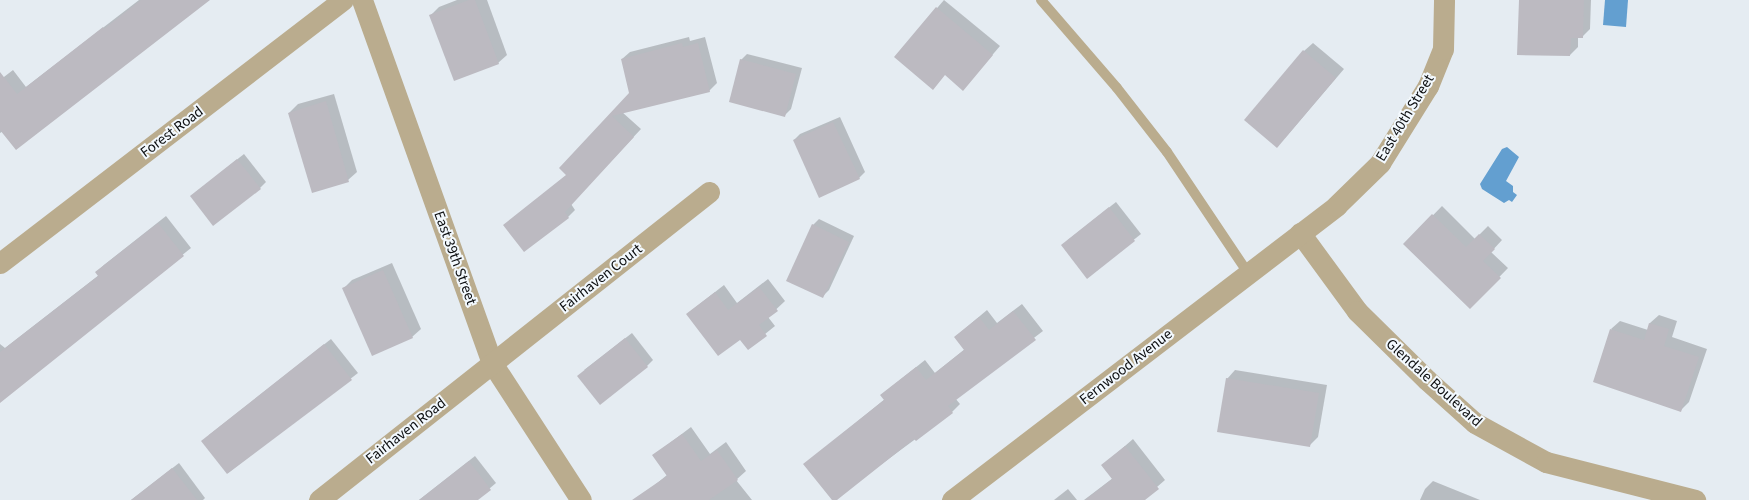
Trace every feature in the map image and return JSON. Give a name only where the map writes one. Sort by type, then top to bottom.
[{"type":"street","name":"Forest Road","points":[[0,263],[344,0]]},
{"type":"street","name":"East 39th Street","points":[[362,0],[492,363],[581,500]]},
{"type":"street","name":"East 40th Street","points":[[1300,233],[1336,206],[1380,163],[1428,86],[1443,49],[1444,0]]},
{"type":"street","name":"Fairhaven Court","points":[[492,363],[709,192]]},
{"type":"street","name":"Fernwood Avenue","points":[[952,500],[1300,233]]},
{"type":"street","name":"Glendale Boulevard","points":[[1300,233],[1357,311],[1427,380],[1475,423],[1546,462],[1695,500]]},
{"type":"street","name":"Fairhaven Road","points":[[319,500],[492,363]]},
{"type":"lane","points":[[1041,0],[1117,88],[1166,152],[1248,273]]},
{"type":"water","points":[[1605,0],[1628,0],[1626,27],[1603,25]]},
{"type":"water","points":[[1507,147],[1519,157],[1506,181],[1513,186],[1513,192],[1517,195],[1512,202],[1509,200],[1504,203],[1482,189],[1480,184],[1502,149]]},
{"type":"building","points":[[141,0],[210,0],[16,150],[0,130],[0,72],[17,94]]},
{"type":"building","points":[[469,0],[475,0],[499,64],[454,81],[429,15]]},
{"type":"building","points":[[1519,0],[1584,0],[1583,38],[1571,38],[1570,56],[1517,55]]},
{"type":"building","points":[[936,7],[993,55],[963,91],[945,75],[933,90],[894,57]]},
{"type":"building","points":[[682,43],[683,47],[698,43],[710,92],[612,116],[634,137],[565,212],[569,218],[524,252],[503,225],[566,175],[559,168],[629,93],[621,59]]},
{"type":"building","points":[[1303,50],[1336,78],[1277,148],[1244,120]]},
{"type":"building","points":[[740,59],[796,74],[785,117],[729,102]]},
{"type":"building","points":[[326,101],[349,182],[312,193],[288,113]]},
{"type":"building","points":[[833,122],[860,179],[819,198],[793,140]]},
{"type":"building","points":[[237,159],[261,189],[213,226],[190,196]]},
{"type":"building","points":[[1109,207],[1135,241],[1087,279],[1061,245]]},
{"type":"building","points":[[1432,214],[1466,247],[1479,234],[1495,249],[1483,261],[1501,278],[1470,309],[1403,244]]},
{"type":"building","points":[[158,223],[184,256],[0,403],[0,352],[98,276],[95,272]]},
{"type":"building","points":[[812,224],[849,242],[823,298],[786,281]]},
{"type":"building","points":[[383,270],[413,338],[372,356],[342,288]]},
{"type":"building","points":[[759,287],[778,311],[759,325],[767,336],[748,350],[740,340],[718,356],[686,314],[715,292],[728,310]]},
{"type":"building","points":[[1013,311],[1036,340],[948,406],[953,413],[916,441],[914,439],[837,500],[832,500],[803,464],[884,400],[880,395],[916,367],[926,380],[964,350],[954,337],[979,317],[989,330]]},
{"type":"building","points":[[1649,323],[1669,329],[1664,346],[1699,357],[1681,412],[1593,382],[1610,329],[1644,340]]},
{"type":"building","points":[[625,338],[648,367],[600,405],[577,376]]},
{"type":"building","points":[[324,344],[352,380],[227,474],[201,441]]},
{"type":"building","points":[[1226,378],[1319,393],[1310,447],[1217,432]]},
{"type":"building","points":[[682,434],[701,461],[717,450],[738,480],[709,500],[632,500],[667,476],[652,455]]},
{"type":"building","points":[[1125,446],[1159,489],[1145,500],[1085,500],[1112,479],[1101,465]]},
{"type":"building","points":[[469,461],[491,490],[478,500],[419,500]]},
{"type":"building","points":[[172,468],[197,500],[131,500]]}]
